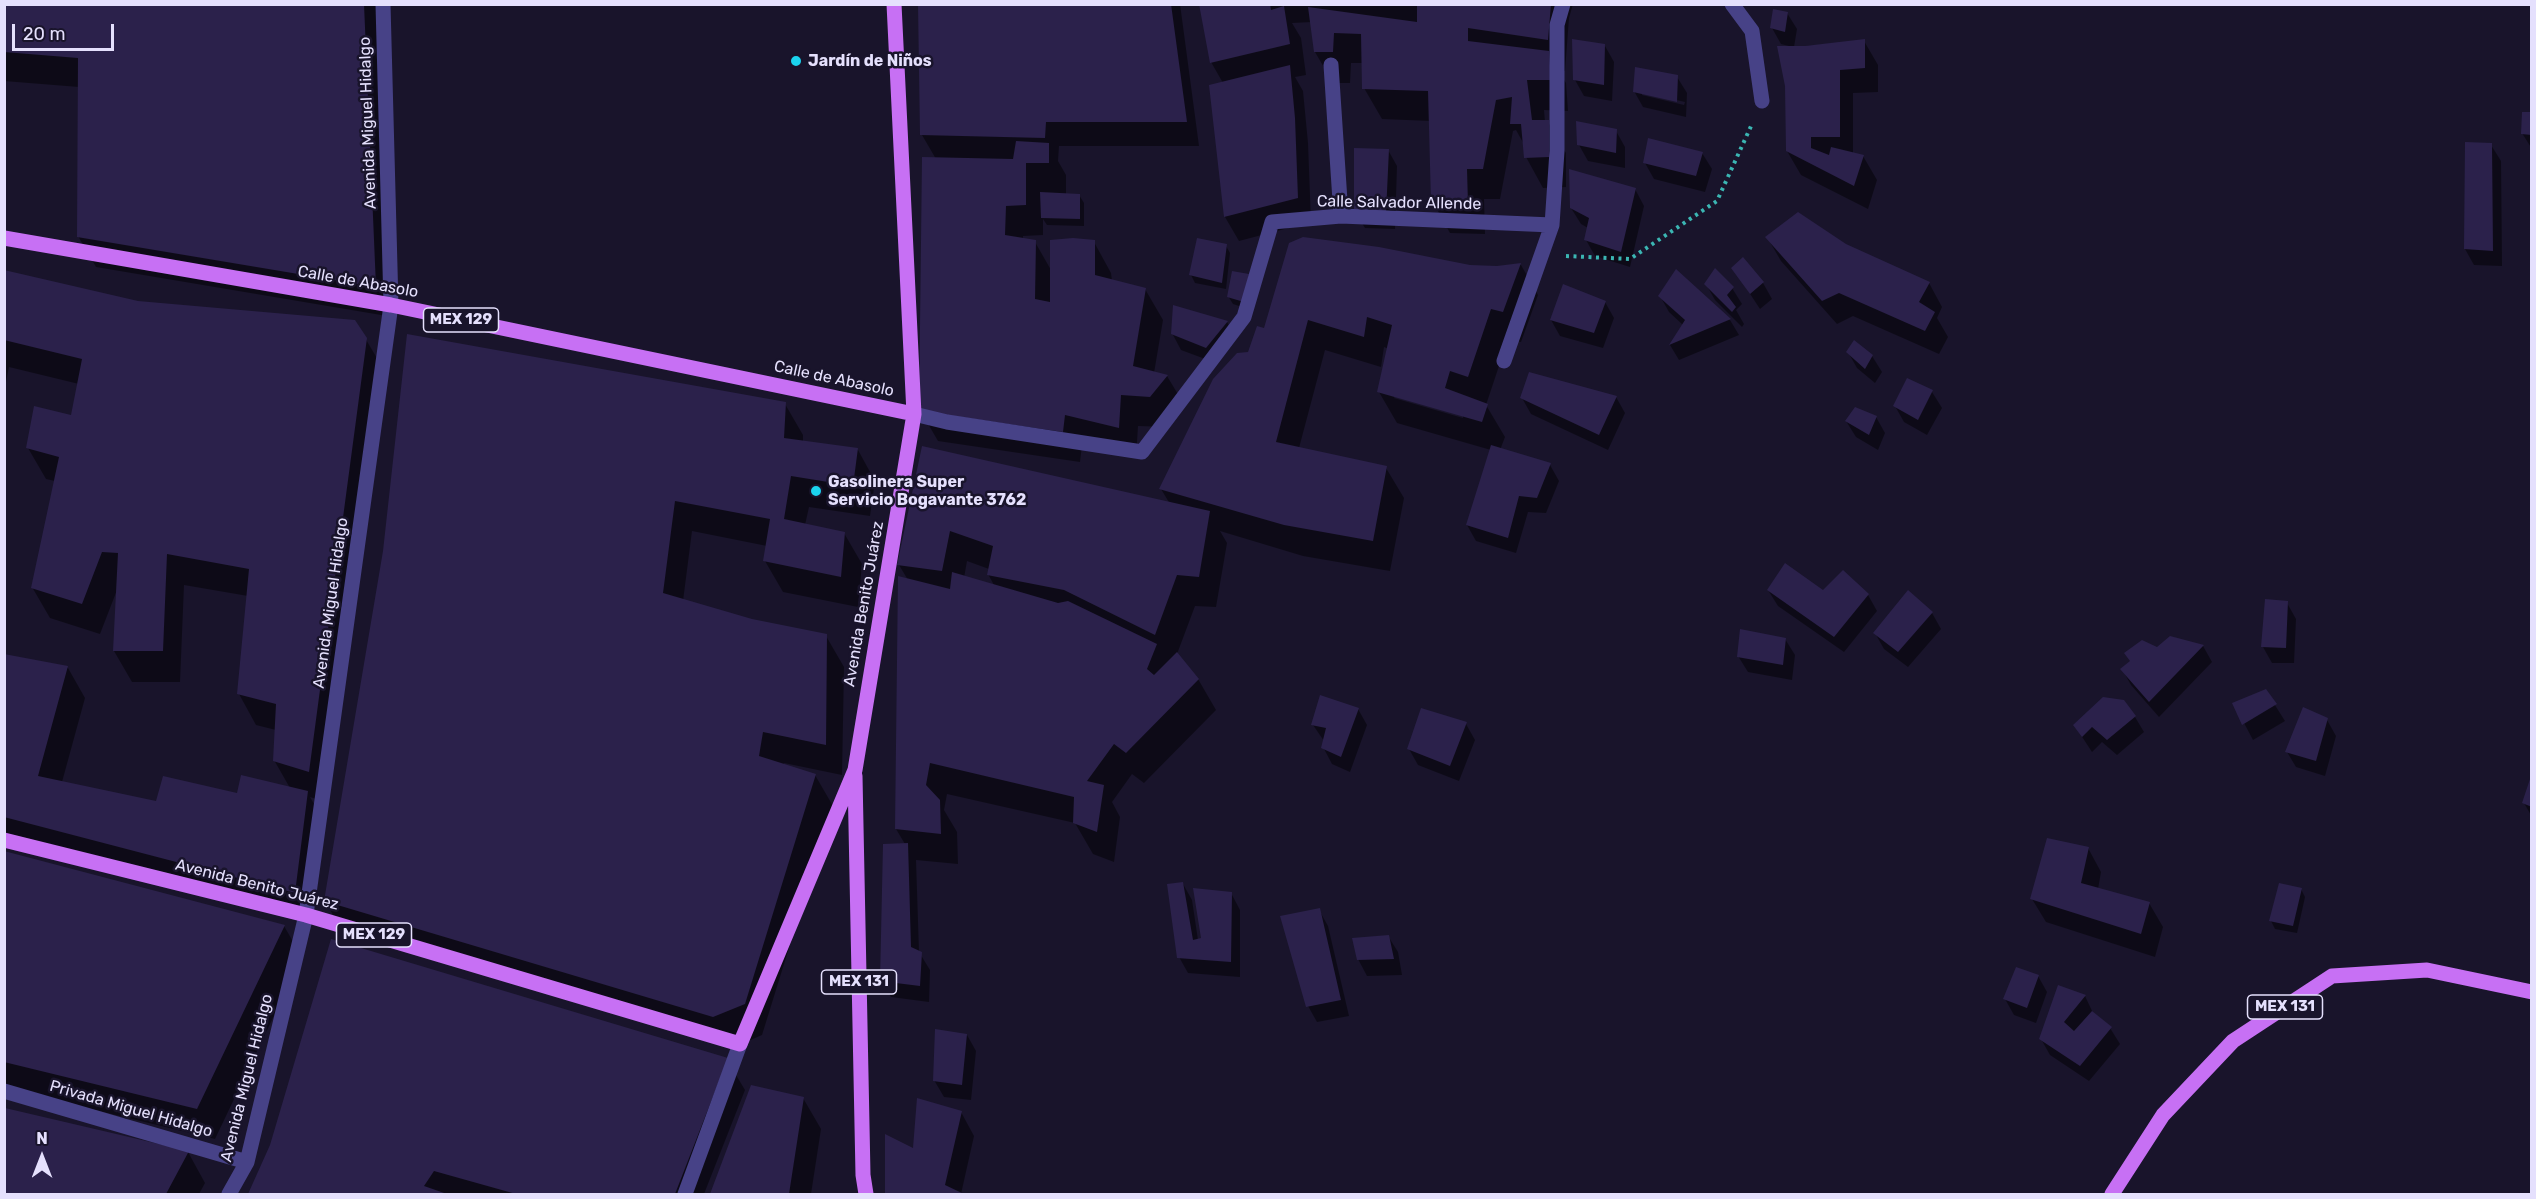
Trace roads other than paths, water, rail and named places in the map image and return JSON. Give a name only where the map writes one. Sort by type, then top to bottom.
[{"type":"main road","name":"Avenida Benito Juárez","points":[[4,840],[306,915],[740,1044],[855,770],[914,414],[894,4]]},
{"type":"main road","name":"Calle de Abasolo","points":[[4,238],[391,305],[914,414]]},
{"type":"main road","name":"MEX 131","points":[[855,770],[863,1175],[866,1194]]},
{"type":"main road","name":"MEX 131","points":[[2112,1194],[2163,1114],[2233,1041],[2332,976],[2427,970],[2532,992]]},
{"type":"street","name":"Avenida Miguel Hidalgo","points":[[229,1194],[247,1162],[306,915],[391,305],[383,4]]},
{"type":"street","points":[[1504,361],[1552,225],[1557,151],[1557,25],[1563,4]]},
{"type":"street","points":[[1732,4],[1752,31],[1762,101]]},
{"type":"street","points":[[1331,65],[1341,216]]},
{"type":"street","name":"Calle Salvador Allende","points":[[914,414],[947,422],[1142,452],[1244,317],[1272,222],[1341,216],[1552,225]]},
{"type":"street","name":"Avenida Benito Juárez","points":[[686,1194],[740,1044]]},
{"type":"street","name":"Privada Miguel Hidalgo","points":[[4,1091],[247,1162]]},
{"type":"place","name":"Jardín de Niños","points":[[796,61]]},
{"type":"place","name":"Gasolinera Super Servicio Bogavante 3762","points":[[816,491]]}]
